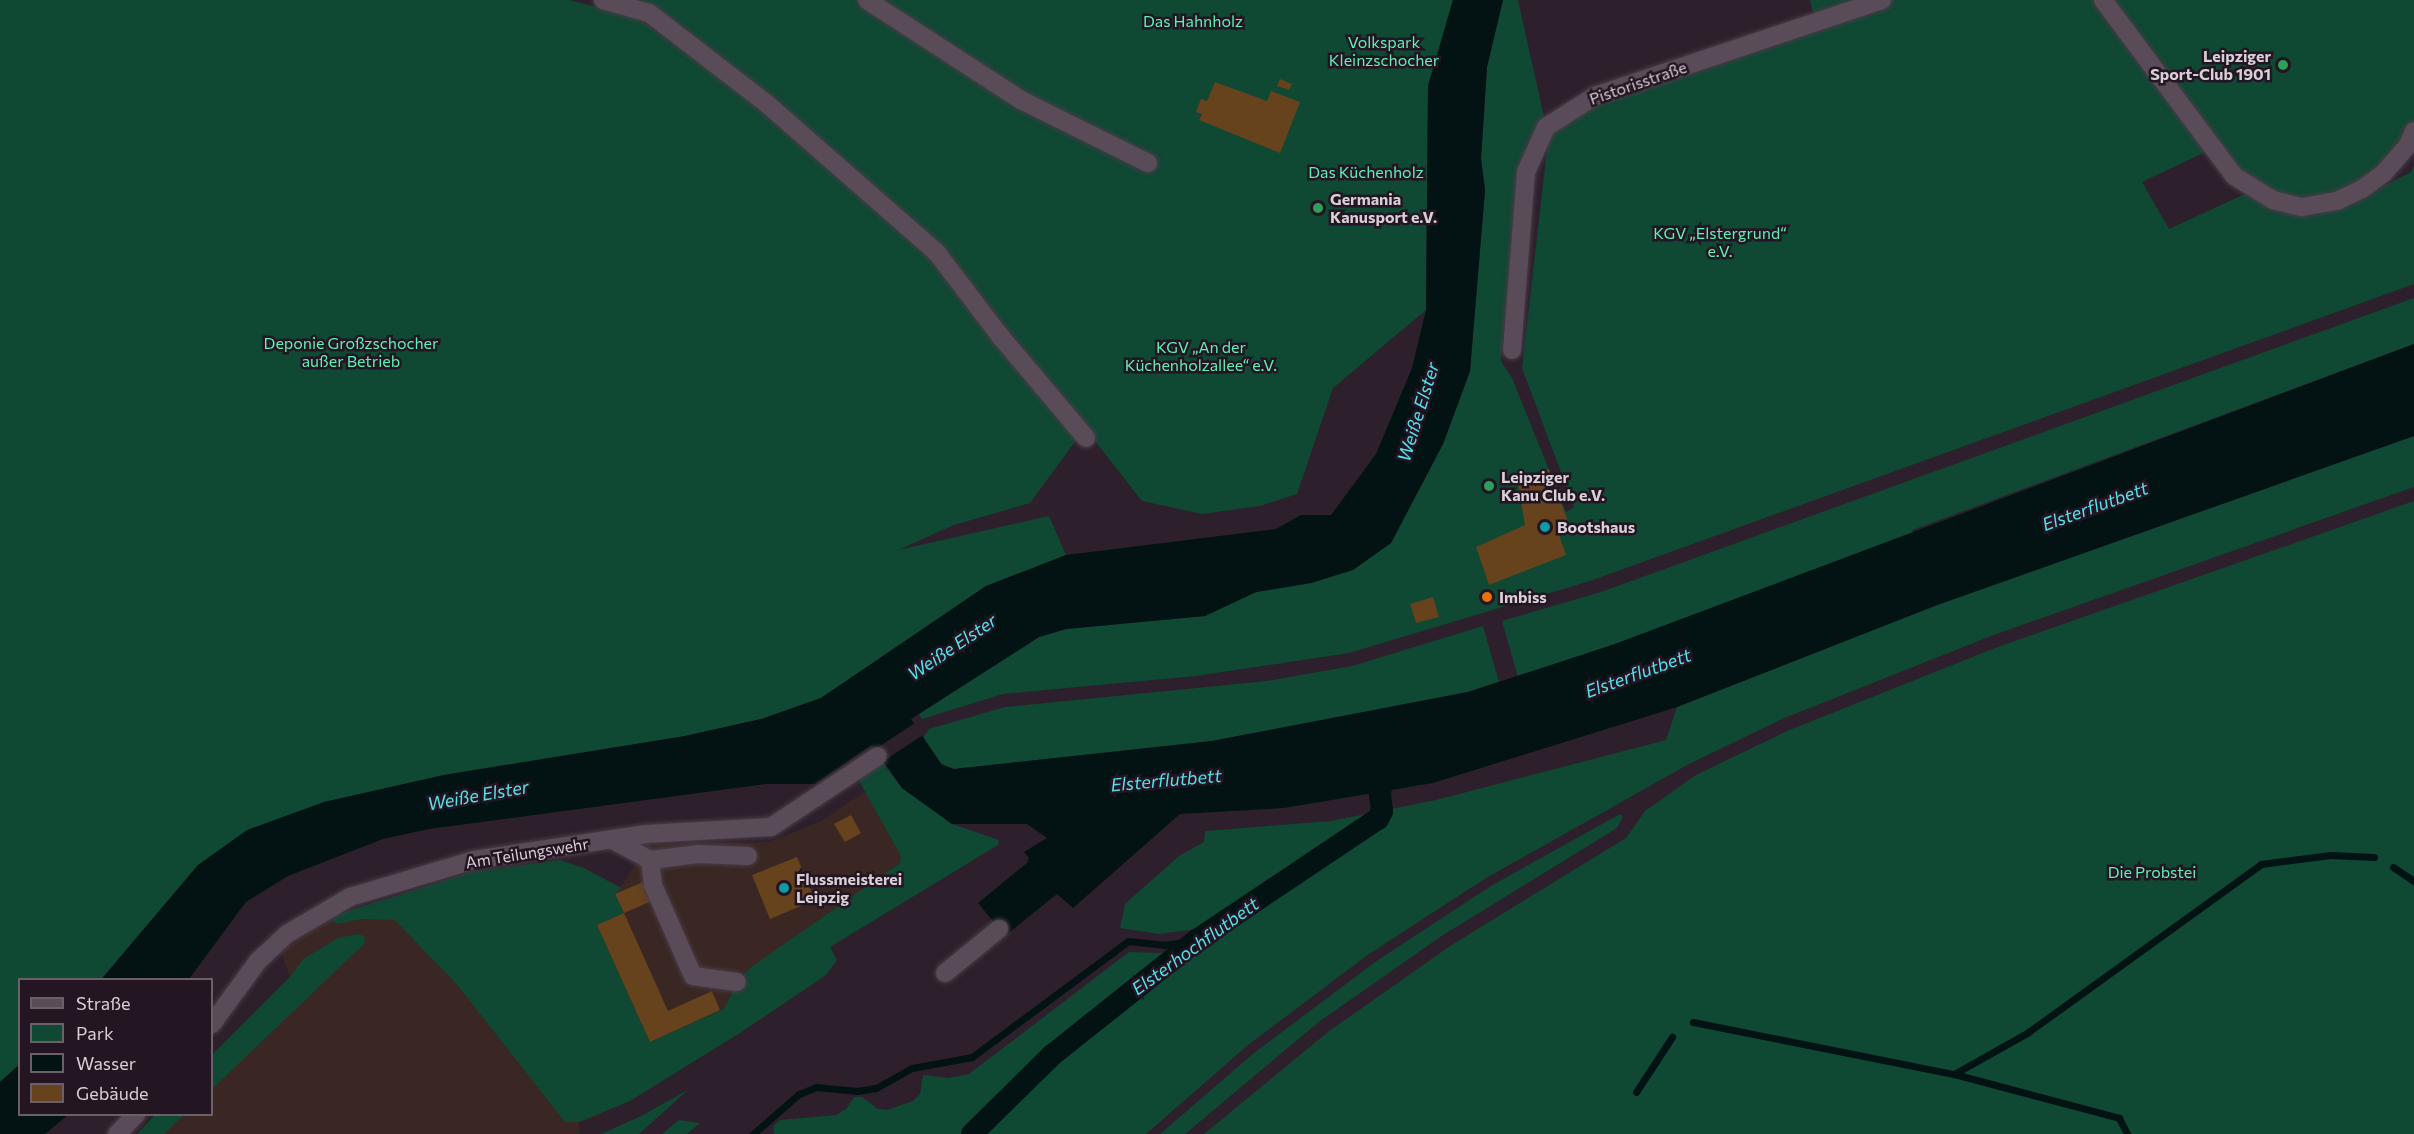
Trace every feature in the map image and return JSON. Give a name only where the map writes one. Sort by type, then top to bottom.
[{"type":"lane","points":[[603,0],[649,13],[767,104],[937,253],[1001,337],[1086,438]]},
{"type":"lane","points":[[867,0],[1021,100],[1148,163]]},
{"type":"lane","name":"Pistorisstraße","points":[[1512,350],[1526,172],[1546,127],[1595,96],[1882,0]]},
{"type":"lane","points":[[2103,0],[2234,176],[2273,200],[2302,207],[2337,201],[2362,189],[2383,174],[2408,145],[2414,131]]},
{"type":"lane","name":"Am Teilungswehr","points":[[213,1023],[258,961],[287,934],[350,897],[474,860],[611,839],[771,827],[878,756]]},
{"type":"lane","points":[[611,839],[650,860],[698,854],[748,856]]},
{"type":"lane","points":[[650,860],[653,885],[693,976],[737,982]]},
{"type":"lane","points":[[945,973],[999,929]]},
{"type":"lane","points":[[117,1134],[134,1116]]},
{"type":"shaded area","points":[[866,791],[901,856],[900,863],[737,982],[724,1009],[598,1116],[579,1122],[580,1134],[137,1134],[154,1116],[213,1116],[213,1054],[290,977],[281,952],[329,917],[471,872],[560,860],[621,887],[648,844],[768,842],[820,822]]},
{"type":"green space","name":"Deponie Großzschocher außer Betrieb","points":[[0,0],[569,0],[636,17],[764,108],[932,260],[965,306],[1077,439],[1030,503],[954,525],[898,550],[1049,516],[1066,555],[986,586],[821,698],[761,719],[685,736],[444,775],[324,802],[198,865],[102,978],[18,978],[18,1066],[0,1082]]},
{"type":"green space","name":"KGV „An der Küchenholzallee“ e.V.","points":[[629,0],[1453,0],[1428,86],[1426,310],[1333,388],[1297,494],[1260,506],[1202,514],[1142,501],[945,249],[853,173],[777,101],[652,7]]},
{"type":"green space","name":"KGV „Elstergrund“ e.V.","points":[[1503,0],[1518,0],[1545,121],[1519,168],[1501,361],[1512,378],[1566,512],[1574,507],[1522,368],[1548,140],[1546,127],[1595,96],[1816,24],[1810,0],[2414,0],[2414,131],[2408,145],[2383,174],[2362,189],[2337,201],[2302,207],[2273,200],[2234,176],[2214,148],[2142,182],[2169,229],[2245,194],[2270,208],[2302,215],[2339,209],[2411,172],[2414,166],[2414,284],[1590,581],[1349,653],[1196,676],[1003,694],[922,719],[919,714],[1039,637],[1066,629],[1205,616],[1256,592],[1311,583],[1353,570],[1391,543],[1443,444],[1470,371],[1485,190],[1481,159],[1487,67]]},
{"type":"green space","points":[[2414,298],[2414,344],[1912,530],[1940,604],[2414,436],[2414,487],[1991,636],[1782,719],[1689,764],[1486,878],[1369,954],[1248,1045],[1146,1134],[774,1134],[773,1126],[780,1120],[836,1115],[846,1109],[854,1097],[862,1097],[878,1109],[887,1110],[913,1101],[920,1094],[923,1075],[949,1078],[969,1074],[1129,952],[1160,953],[1182,949],[1203,933],[1196,929],[1159,934],[1120,928],[1125,904],[1179,856],[1204,842],[1205,831],[1331,821],[1436,800],[1666,740],[1677,707],[1835,645],[1612,645],[1518,677],[1502,621],[1601,592]]},
{"type":"green space","name":"Die Probstei","points":[[2414,501],[2414,1134],[1204,1134],[1328,1032],[1450,946],[1626,838],[1645,811],[1696,775],[1787,731],[1995,648]]},
{"type":"green space","points":[[1483,626],[1499,682],[1467,692],[1212,741],[954,769],[938,762],[923,738],[929,729],[1005,707],[1267,681],[1352,666]]},
{"type":"green space","points":[[882,762],[902,788],[952,824],[999,840],[998,845],[830,947],[837,960],[826,975],[743,1031],[630,1101],[579,1122],[565,1122],[459,987],[395,920],[362,919],[336,924],[329,917],[471,872],[560,860],[584,868],[621,888],[615,894],[624,913],[597,925],[650,1042],[724,1009],[737,982],[750,968],[900,863],[901,856],[858,779]]},
{"type":"green space","points":[[1620,814],[1623,817],[1617,828],[1443,935],[1320,1021],[1185,1134],[1160,1134],[1254,1053],[1375,962],[1491,886]]},
{"type":"green space","points":[[358,934],[364,936],[365,943],[213,1088],[213,1054],[290,977],[303,959],[338,938]]},
{"type":"green space","points":[[688,1090],[639,1134],[601,1134],[641,1116]]},
{"type":"green space","points":[[154,1116],[183,1116],[164,1134],[137,1134]]},
{"type":"green space","points":[[679,1120],[700,1123],[687,1134],[662,1134]]},
{"type":"water","points":[[1453,0],[1503,0],[1487,67],[1481,159],[1485,190],[1470,371],[1443,444],[1391,543],[1353,570],[1311,583],[1256,592],[1205,616],[1066,629],[1039,637],[911,719],[942,765],[954,769],[1212,741],[1468,692],[1612,645],[2414,344],[2414,436],[1940,604],[1677,707],[1433,783],[1284,808],[1180,814],[1073,908],[1057,894],[1005,936],[978,903],[1027,863],[1029,858],[1024,852],[1047,838],[1027,824],[952,824],[902,788],[872,745],[815,784],[765,784],[429,829],[383,839],[288,876],[246,902],[190,978],[103,978],[198,865],[247,830],[324,802],[444,775],[685,736],[761,719],[821,698],[986,586],[1066,555],[1276,529],[1301,515],[1331,515],[1376,454],[1412,368],[1426,310],[1428,86]]},
{"type":"water","points":[[18,1066],[18,1116],[67,1116],[45,1134],[0,1134],[0,1082]]},
{"type":"pier","points":[[915,723],[923,735],[882,762],[874,750]]},
{"type":"building","points":[[1280,79],[1292,84],[1289,90],[1277,86]]},
{"type":"building","points":[[1215,82],[1267,101],[1271,91],[1300,102],[1280,153],[1199,120],[1202,114],[1196,112],[1201,99],[1207,101]]},
{"type":"building","name":"Bootshaus","points":[[1549,469],[1571,530],[1559,535],[1566,555],[1489,585],[1476,547],[1525,525],[1517,479]]},
{"type":"building","points":[[1433,597],[1439,617],[1416,623],[1410,604]]},
{"type":"building","points":[[851,815],[861,833],[845,842],[834,824]]},
{"type":"building","name":"Flussmeisterei Leipzig","points":[[797,857],[815,900],[770,919],[752,875]]},
{"type":"building","points":[[643,882],[652,901],[624,913],[615,894]]},
{"type":"building","points":[[624,913],[668,1011],[712,991],[720,1010],[650,1042],[597,925]]},
{"type":"waterway","name":"Elsterhochflutbett","points":[[972,1134],[1051,1056],[1197,940],[1378,819],[1382,811],[1380,794],[1384,764]]},
{"type":"waterway","points":[[1954,1074],[2027,1033],[2261,864],[2330,855],[2374,857]]},
{"type":"waterway","points":[[2393,867],[2414,881]]},
{"type":"waterway","points":[[753,1134],[799,1094],[816,1087],[857,1091],[876,1088],[912,1068],[972,1057],[1128,941],[1164,945],[1197,940]]},
{"type":"waterway","points":[[1693,1022],[1954,1074],[2119,1118],[2127,1134]]},
{"type":"waterway","points":[[1636,1092],[1672,1037]]},
{"type":"place","name":"Leipziger Sport-Club 1901","points":[[2283,65]]},
{"type":"place","name":"Germania Kanusport e.V.","points":[[1318,208]]},
{"type":"place","name":"Leipziger Kanu Club e.V.","points":[[1489,486]]},
{"type":"place","name":"Bootshaus","points":[[1545,527]]},
{"type":"place","name":"Imbiss","points":[[1487,597]]},
{"type":"place","name":"Flussmeisterei Leipzig","points":[[784,888]]},
{"type":"park label","name":"Das Hahnholz","points":[[1193,21]]},
{"type":"park label","name":"Volkspark Kleinzschocher","points":[[1384,51]]},
{"type":"park label","name":"Das Küchenholz","points":[[1366,172]]},
{"type":"water label","name":"Weiße Elster","points":[[1418,412]]},
{"type":"water label","name":"Elsterflutbett","points":[[2095,506]]},
{"type":"water label","name":"Weiße Elster","points":[[952,647]]},
{"type":"water label","name":"Elsterflutbett","points":[[1638,673]]},
{"type":"water label","name":"Elsterflutbett","points":[[1166,780]]},
{"type":"water label","name":"Weiße Elster","points":[[478,795]]}]
